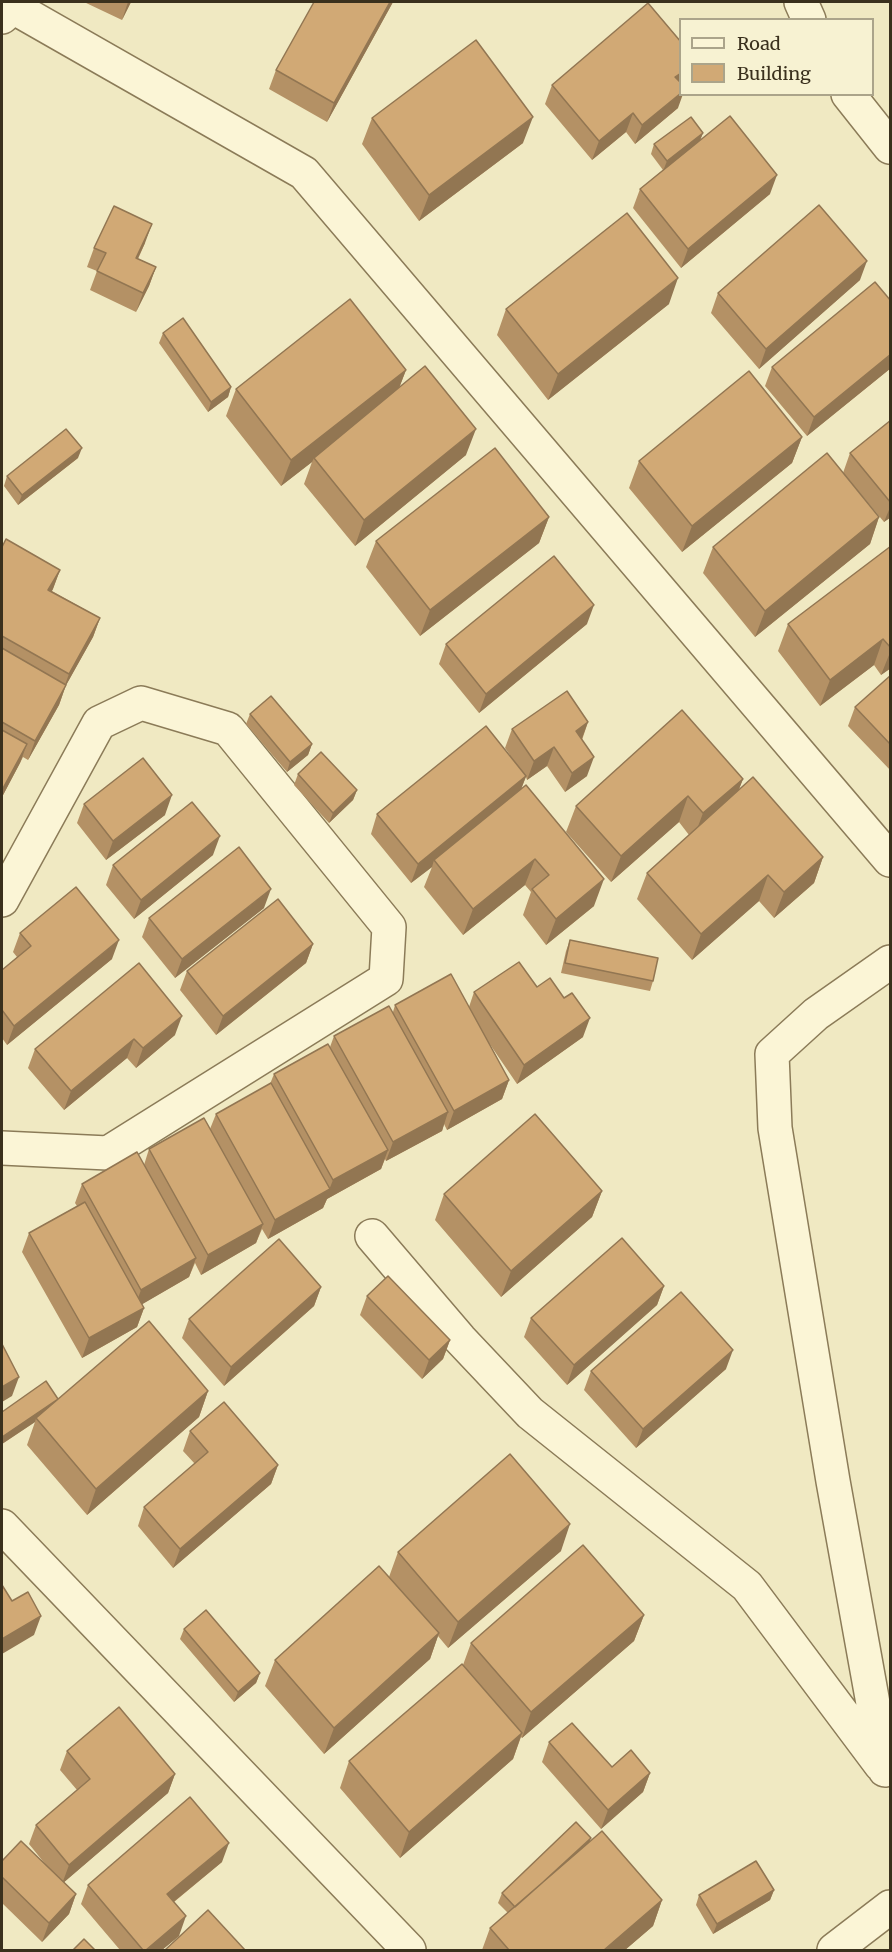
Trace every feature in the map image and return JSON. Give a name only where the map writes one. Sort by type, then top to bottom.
[{"type":"street","points":[[801,2],[808,18]]},
{"type":"street","points":[[2,17],[13,7],[304,172],[891,860]]},
{"type":"street","points":[[851,96],[891,147]]},
{"type":"street","points":[[2,900],[99,723],[141,703],[228,729],[388,927],[386,979],[108,1153],[2,1148]]},
{"type":"street","points":[[888,1781],[833,1481],[775,1128],[772,1054],[816,1014],[891,962]]},
{"type":"street","points":[[372,1236],[460,1339],[530,1413],[747,1586],[888,1781]]},
{"type":"street","points":[[2,1526],[409,1950]]},
{"type":"street","points":[[834,1950],[891,1907]]},
{"type":"building","points":[[314,2],[390,2],[334,103],[276,70]]},
{"type":"building","points":[[648,3],[679,40],[679,74],[675,77],[679,81],[679,95],[642,125],[633,113],[599,141],[552,85]]},
{"type":"building","points":[[476,40],[533,117],[429,195],[372,118]]},
{"type":"building","points":[[730,116],[777,175],[688,249],[640,189]]},
{"type":"building","points":[[691,117],[703,133],[667,161],[654,144]]},
{"type":"building","points":[[819,205],[867,261],[766,349],[718,293]]},
{"type":"building","points":[[114,206],[152,224],[136,258],[156,267],[143,293],[97,271],[106,253],[94,248]]},
{"type":"building","points":[[627,213],[678,278],[558,374],[506,309]]},
{"type":"building","points":[[875,282],[891,301],[891,354],[814,417],[772,367]]},
{"type":"building","points":[[350,299],[406,370],[291,460],[236,389]]},
{"type":"building","points":[[183,318],[231,387],[211,402],[163,333]]},
{"type":"building","points":[[425,366],[476,429],[364,520],[314,458]]},
{"type":"building","points":[[749,371],[802,437],[692,526],[639,461]]},
{"type":"building","points":[[891,420],[891,503],[850,453]]},
{"type":"building","points":[[66,429],[82,448],[22,495],[7,476]]},
{"type":"building","points":[[495,448],[549,517],[430,610],[376,541]]},
{"type":"building","points":[[827,453],[879,517],[765,611],[713,547]]},
{"type":"building","points":[[6,539],[60,570],[48,590],[100,618],[69,674],[2,636],[2,547]]},
{"type":"building","points":[[891,546],[891,648],[883,639],[830,680],[788,624]]},
{"type":"building","points":[[554,556],[594,605],[486,694],[446,644]]},
{"type":"building","points":[[2,648],[66,685],[35,741],[2,722]]},
{"type":"building","points":[[891,675],[891,745],[855,707]]},
{"type":"building","points":[[567,691],[588,722],[576,731],[594,757],[572,773],[554,747],[534,761],[512,729]]},
{"type":"building","points":[[271,696],[312,744],[290,762],[250,714]]},
{"type":"building","points":[[682,710],[743,779],[703,813],[688,796],[621,856],[576,806]]},
{"type":"building","points":[[486,726],[526,776],[418,864],[377,814]]},
{"type":"building","points":[[2,730],[27,744],[2,790]]},
{"type":"building","points":[[321,752],[357,790],[333,813],[298,774]]},
{"type":"building","points":[[143,758],[172,795],[113,841],[84,804]]},
{"type":"building","points":[[753,777],[823,857],[784,892],[768,875],[701,934],[647,873]]},
{"type":"building","points":[[526,785],[604,879],[556,919],[532,889],[549,875],[535,859],[473,909],[434,860]]},
{"type":"building","points":[[192,802],[220,836],[141,900],[113,865]]},
{"type":"building","points":[[239,847],[271,889],[182,959],[149,918]]},
{"type":"building","points":[[76,887],[119,940],[14,1026],[2,1010],[2,970],[31,946],[20,933]]},
{"type":"building","points":[[278,899],[313,944],[223,1016],[187,971]]},
{"type":"building","points":[[570,940],[658,958],[653,981],[565,963]]},
{"type":"building","points":[[519,962],[537,987],[550,978],[564,998],[572,993],[590,1018],[524,1065],[474,992]]},
{"type":"building","points":[[139,963],[182,1016],[143,1048],[134,1039],[71,1091],[35,1049]]},
{"type":"building","points":[[451,974],[509,1080],[454,1111],[395,1005]]},
{"type":"building","points":[[389,1006],[448,1112],[393,1142],[334,1036]]},
{"type":"building","points":[[328,1044],[388,1150],[333,1180],[274,1074]]},
{"type":"building","points":[[271,1083],[330,1189],[275,1220],[216,1114]]},
{"type":"building","points":[[535,1114],[602,1191],[511,1271],[444,1194]]},
{"type":"building","points":[[204,1118],[263,1224],[208,1255],[149,1149]]},
{"type":"building","points":[[137,1152],[196,1258],[141,1290],[82,1184]]},
{"type":"building","points":[[85,1202],[144,1308],[89,1338],[29,1233]]},
{"type":"building","points":[[622,1238],[664,1286],[574,1365],[531,1318]]},
{"type":"building","points":[[279,1239],[321,1287],[231,1367],[189,1319]]},
{"type":"building","points":[[388,1276],[450,1340],[429,1360],[367,1296]]},
{"type":"building","points":[[681,1292],[733,1350],[643,1429],[591,1371]]},
{"type":"building","points":[[149,1321],[208,1391],[96,1489],[36,1418]]},
{"type":"building","points":[[2,1344],[19,1377],[2,1387]]},
{"type":"building","points":[[46,1381],[58,1399],[2,1437],[2,1412]]},
{"type":"building","points":[[224,1402],[278,1465],[180,1549],[144,1507],[208,1452],[190,1431]]},
{"type":"building","points":[[510,1454],[570,1524],[458,1622],[398,1552]]},
{"type":"building","points":[[583,1545],[644,1615],[531,1712],[471,1643]]},
{"type":"building","points":[[379,1566],[439,1633],[334,1728],[275,1660]]},
{"type":"building","points":[[2,1585],[12,1601],[28,1592],[41,1616],[2,1639]]},
{"type":"building","points":[[206,1610],[260,1673],[238,1692],[184,1629]]},
{"type":"building","points":[[462,1664],[522,1733],[409,1832],[349,1761]]},
{"type":"building","points":[[119,1707],[175,1774],[69,1865],[36,1825],[90,1779],[67,1751]]},
{"type":"building","points":[[572,1723],[612,1767],[631,1750],[650,1773],[608,1810],[549,1742]]},
{"type":"building","points":[[190,1797],[229,1843],[167,1894],[186,1916],[146,1950],[143,1950],[88,1885]]},
{"type":"building","points":[[576,1822],[591,1838],[515,1907],[502,1893]]},
{"type":"building","points":[[602,1831],[662,1900],[604,1950],[509,1950],[490,1928]]},
{"type":"building","points":[[21,1841],[76,1894],[49,1923],[2,1877],[2,1861]]},
{"type":"building","points":[[756,1861],[774,1890],[717,1924],[699,1895]]},
{"type":"building","points":[[208,1910],[245,1950],[165,1950]]},
{"type":"building","points":[[84,1939],[95,1950],[73,1950]]}]
